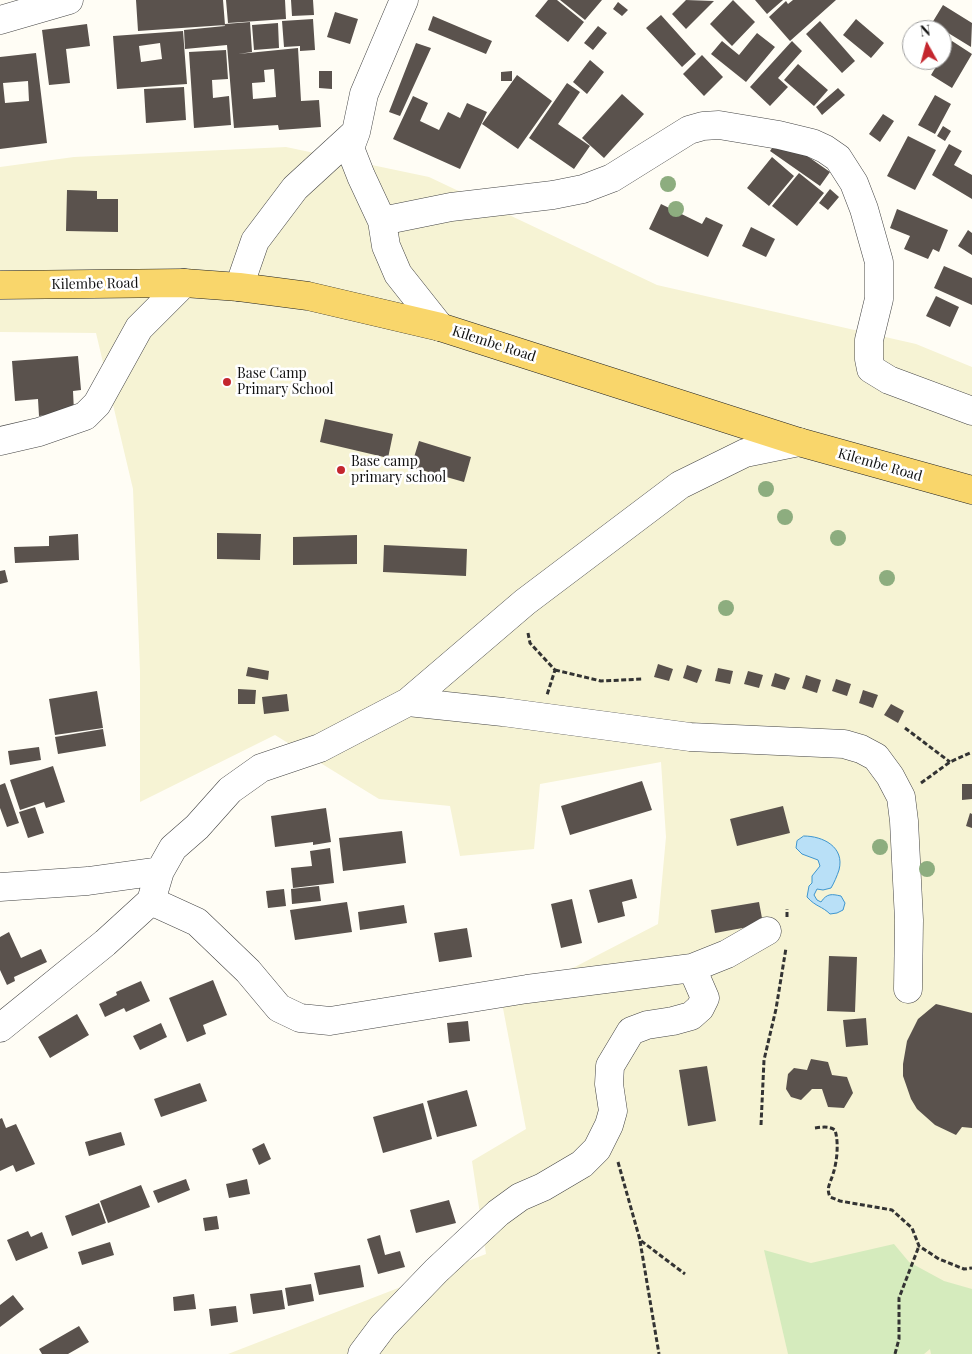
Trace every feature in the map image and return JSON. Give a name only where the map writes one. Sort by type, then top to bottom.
[{"type":"main road","name":"Kilembe Road","points":[[0,285],[184,283],[239,287],[308,296],[440,327],[800,442],[972,490]]},
{"type":"street","points":[[0,20],[69,0]]},
{"type":"street","points":[[402,0],[364,94],[356,132],[350,148],[382,221],[386,246],[398,274],[440,327]]},
{"type":"street","points":[[382,221],[451,207],[553,195],[583,189],[612,178],[689,130],[703,126],[719,125],[779,135],[812,144],[825,149],[838,158],[854,183],[864,209],[879,262],[879,299],[868,340],[871,369],[889,380],[972,411]]},
{"type":"street","points":[[239,287],[255,241],[295,188],[356,132]]},
{"type":"street","points":[[0,441],[39,432],[85,416],[97,404],[138,328],[184,283]]},
{"type":"street","points":[[0,1028],[104,944],[151,901],[160,871],[173,848],[197,827],[230,790],[261,768],[320,748],[408,702],[525,602],[680,485],[745,453],[800,442]]},
{"type":"street","points":[[408,702],[690,737],[844,744],[861,749],[876,757],[890,776],[901,797],[909,920],[908,989]]},
{"type":"street","points":[[0,887],[88,882],[160,871]]},
{"type":"street","points":[[151,901],[197,922],[248,971],[279,1008],[300,1018],[330,1021],[527,989],[692,968],[780,932]]},
{"type":"street","points":[[362,1354],[383,1326],[436,1271],[498,1213],[520,1198],[582,1164],[597,1149],[609,1125],[613,1111],[609,1084],[610,1066],[623,1041],[631,1031],[647,1025],[691,1016],[700,1008],[705,998],[692,968]]},
{"type":"path","points":[[525,602],[530,643],[556,670],[601,681],[642,679]]},
{"type":"path","points":[[546,718],[547,694],[556,670]]},
{"type":"path","points":[[905,728],[950,762]]},
{"type":"path","points":[[901,797],[950,762],[972,752]]},
{"type":"path","points":[[760,1125],[764,1060],[776,1009],[780,932],[787,909]]},
{"type":"path","points":[[609,1125],[620,1172],[640,1240],[659,1354]]},
{"type":"path","points":[[815,1128],[832,1128],[835,1130],[838,1140],[834,1173],[828,1187],[830,1197],[840,1201],[892,1210],[912,1228],[919,1246],[939,1259],[964,1269],[972,1268]]},
{"type":"path","points":[[640,1240],[685,1274]]},
{"type":"path","points":[[895,1354],[899,1339],[899,1298],[919,1246]]},
{"type":"shaded area","points":[[286,147],[429,177],[657,285],[916,344],[972,367],[972,1354],[228,1354],[486,1254],[472,1161],[526,1129],[498,982],[567,971],[658,924],[666,837],[661,762],[540,784],[534,849],[460,856],[450,806],[379,799],[275,735],[140,802],[140,672],[133,489],[96,333],[0,332],[0,167],[74,157]]},
{"type":"green space","points":[[894,1244],[909,1262],[944,1281],[972,1289],[972,1354],[931,1354],[930,1349],[924,1354],[788,1354],[764,1250],[811,1263]]},
{"type":"water","points":[[804,836],[818,838],[831,844],[839,855],[839,870],[831,888],[817,889],[814,895],[821,902],[830,895],[841,896],[845,903],[843,910],[837,913],[830,914],[807,897],[809,886],[812,883],[812,876],[820,866],[818,860],[802,854],[796,848],[797,841]]},
{"type":"building","points":[[136,0],[223,0],[225,25],[138,31]]},
{"type":"building","points":[[226,0],[285,0],[286,19],[228,23]]},
{"type":"building","points":[[291,0],[313,0],[314,15],[292,16]]},
{"type":"building","points":[[548,0],[557,0],[584,22],[568,42],[535,16]]},
{"type":"building","points":[[560,0],[602,0],[585,20]]},
{"type":"building","points":[[686,0],[714,1],[686,29],[672,14]]},
{"type":"building","points":[[733,0],[755,22],[732,46],[710,24]]},
{"type":"building","points":[[755,0],[783,0],[767,14]]},
{"type":"building","points":[[793,0],[836,0],[790,41],[769,17],[786,1],[788,4]]},
{"type":"building","points":[[618,2],[628,10],[622,16],[613,9]]},
{"type":"building","points":[[943,5],[972,23],[971,47],[952,35],[952,20],[934,20]]},
{"type":"building","points":[[335,12],[358,19],[350,44],[327,37]]},
{"type":"building","points":[[661,15],[696,54],[682,67],[646,28]]},
{"type":"building","points":[[433,16],[492,41],[486,54],[428,30]]},
{"type":"building","points":[[313,19],[315,50],[300,51],[300,46],[284,47],[282,21]]},
{"type":"building","points":[[856,19],[884,43],[871,58],[843,35]]},
{"type":"building","points":[[820,21],[855,61],[842,73],[806,34]]},
{"type":"building","points":[[250,22],[252,52],[238,54],[298,48],[301,101],[319,100],[321,127],[279,130],[278,125],[234,128],[227,45],[185,49],[184,30],[225,26],[225,24]],"holes":[[[274,69],[276,97],[253,99],[252,83],[265,82],[264,70]]]},
{"type":"building","points":[[278,23],[279,48],[254,50],[252,25]]},
{"type":"building","points":[[87,24],[90,46],[66,49],[70,83],[49,85],[42,30]]},
{"type":"building","points":[[598,26],[607,33],[593,50],[584,43]]},
{"type":"building","points":[[183,31],[187,84],[117,89],[113,36]],"holes":[[[160,43],[162,59],[141,62],[139,46]]]},
{"type":"building","points":[[757,33],[775,47],[746,82],[711,54],[722,41],[739,55]]},
{"type":"building","points":[[792,41],[802,51],[778,78],[788,87],[770,106],[750,87]]},
{"type":"building","points":[[952,41],[972,54],[952,88],[931,75],[934,70],[952,70]]},
{"type":"building","points":[[416,43],[431,48],[400,116],[389,112]]},
{"type":"building","points":[[226,50],[228,79],[212,80],[213,98],[229,96],[231,125],[194,128],[189,52]]},
{"type":"building","points":[[36,53],[47,143],[0,149],[0,57]],"holes":[[[28,81],[29,101],[5,103],[3,83]]]},
{"type":"building","points":[[702,55],[723,77],[704,96],[683,74]]},
{"type":"building","points":[[590,60],[604,72],[587,94],[573,82]]},
{"type":"building","points":[[798,64],[828,90],[814,106],[784,80]]},
{"type":"building","points":[[319,71],[332,71],[332,89],[319,88]]},
{"type":"building","points":[[512,71],[512,81],[501,81],[501,72]]},
{"type":"building","points":[[517,75],[552,101],[518,149],[482,124]]},
{"type":"building","points":[[567,83],[580,92],[558,124],[590,146],[574,169],[529,138]]},
{"type":"building","points":[[184,87],[186,120],[146,123],[144,89]]},
{"type":"building","points":[[838,88],[845,95],[822,115],[816,107]]},
{"type":"building","points":[[622,94],[644,114],[604,158],[582,138]]},
{"type":"building","points":[[935,95],[951,104],[935,134],[918,125]]},
{"type":"building","points":[[413,96],[428,103],[420,121],[439,130],[448,112],[460,118],[467,103],[487,112],[460,169],[393,139]]},
{"type":"building","points":[[883,114],[894,121],[880,142],[869,134]]},
{"type":"building","points":[[943,126],[951,131],[945,141],[937,136]]},
{"type":"building","points":[[908,136],[936,150],[915,190],[887,176]]},
{"type":"building","points":[[780,137],[830,172],[820,186],[770,151]]},
{"type":"building","points":[[949,144],[962,151],[954,165],[972,175],[972,199],[932,175]]},
{"type":"building","points":[[772,157],[794,176],[769,206],[747,188]]},
{"type":"building","points":[[799,173],[824,193],[797,226],[772,206]]},
{"type":"building","points":[[830,189],[839,197],[828,210],[819,203]]},
{"type":"building","points":[[67,190],[97,191],[97,199],[118,199],[118,232],[66,231]]},
{"type":"building","points":[[661,204],[702,224],[706,217],[723,225],[708,257],[649,229]]},
{"type":"building","points":[[897,209],[948,230],[939,252],[933,249],[928,259],[904,249],[910,236],[890,228]]},
{"type":"building","points":[[751,227],[775,239],[766,257],[742,246]]},
{"type":"building","points":[[968,230],[972,233],[972,255],[958,246]]},
{"type":"building","points":[[944,266],[972,278],[972,305],[934,288]]},
{"type":"building","points":[[936,296],[959,307],[950,327],[926,316]]},
{"type":"building","points":[[78,356],[81,390],[73,391],[74,412],[39,416],[38,399],[15,401],[12,361]]},
{"type":"building","points":[[325,419],[393,434],[388,458],[320,442]]},
{"type":"building","points":[[419,441],[471,457],[464,482],[411,467]]},
{"type":"building","points":[[217,533],[261,534],[260,560],[217,559]]},
{"type":"building","points":[[78,534],[79,560],[15,563],[14,547],[49,546],[49,536]]},
{"type":"building","points":[[357,535],[357,564],[293,565],[293,537]]},
{"type":"building","points":[[384,545],[467,549],[466,576],[383,572]]},
{"type":"building","points":[[5,570],[8,582],[0,584],[0,571]]},
{"type":"building","points":[[658,664],[673,669],[669,681],[654,677]]},
{"type":"building","points":[[687,665],[702,670],[697,683],[683,678]]},
{"type":"building","points":[[248,667],[269,671],[268,680],[246,676]]},
{"type":"building","points":[[718,668],[733,671],[730,684],[715,681]]},
{"type":"building","points":[[748,671],[763,675],[759,688],[744,684]]},
{"type":"building","points":[[775,673],[790,678],[785,690],[771,686]]},
{"type":"building","points":[[806,675],[821,680],[817,693],[802,688]]},
{"type":"building","points":[[836,679],[851,684],[847,696],[832,691]]},
{"type":"building","points":[[238,689],[256,690],[255,704],[238,704]]},
{"type":"building","points":[[863,690],[878,695],[873,708],[859,703]]},
{"type":"building","points":[[97,691],[103,728],[55,735],[49,699]]},
{"type":"building","points":[[287,694],[289,711],[264,714],[262,697]]},
{"type":"building","points":[[891,704],[904,711],[898,723],[884,715]]},
{"type":"building","points":[[103,729],[106,746],[58,754],[55,737]]},
{"type":"building","points":[[39,747],[41,760],[10,765],[8,751]]},
{"type":"building","points":[[53,766],[65,802],[46,808],[44,802],[20,810],[10,780]]},
{"type":"building","points":[[642,781],[652,810],[570,835],[561,806]]},
{"type":"building","points":[[5,783],[19,823],[7,827],[0,808],[0,785]]},
{"type":"building","points":[[962,784],[972,784],[972,799],[962,800]]},
{"type":"building","points":[[783,806],[790,833],[737,846],[730,819]]},
{"type":"building","points":[[35,807],[44,833],[28,838],[19,812]]},
{"type":"building","points":[[326,808],[331,842],[313,845],[313,842],[275,847],[271,816]]},
{"type":"building","points":[[970,813],[972,814],[972,828],[966,826]]},
{"type":"building","points":[[402,831],[406,863],[343,871],[339,838]]},
{"type":"building","points":[[330,848],[334,883],[293,888],[291,868],[312,866],[310,851]]},
{"type":"building","points":[[632,879],[637,898],[622,902],[625,916],[598,923],[589,890]]},
{"type":"building","points":[[319,886],[321,901],[292,904],[291,889]]},
{"type":"building","points":[[284,889],[286,906],[268,908],[266,891]]},
{"type":"building","points":[[572,899],[582,943],[561,948],[551,904]]},
{"type":"building","points":[[347,902],[352,932],[295,940],[290,910]]},
{"type":"building","points":[[759,902],[764,929],[748,927],[715,933],[711,910]]},
{"type":"building","points":[[404,905],[407,923],[360,930],[358,912]]},
{"type":"building","points":[[467,928],[472,957],[439,962],[434,933]]},
{"type":"building","points":[[9,932],[21,958],[41,949],[47,962],[14,977],[15,981],[7,985],[0,970],[0,937]]},
{"type":"building","points":[[829,956],[857,957],[855,1012],[827,1011]]},
{"type":"building","points":[[213,980],[227,1015],[203,1025],[206,1034],[187,1042],[169,998]]},
{"type":"building","points":[[141,981],[150,1001],[126,1012],[124,1008],[105,1017],[99,1004],[117,995],[116,992]]},
{"type":"building","points":[[936,1004],[972,1013],[972,1128],[962,1127],[956,1135],[935,1125],[917,1109],[911,1099],[903,1076],[907,1041],[918,1019]]},
{"type":"building","points":[[77,1014],[89,1035],[50,1058],[38,1037]]},
{"type":"building","points":[[866,1018],[868,1045],[846,1047],[843,1020]]},
{"type":"building","points":[[468,1021],[470,1041],[449,1043],[447,1023]]},
{"type":"building","points":[[161,1023],[167,1037],[140,1050],[133,1036]]},
{"type":"building","points":[[811,1059],[828,1062],[832,1075],[847,1077],[853,1093],[844,1108],[828,1107],[822,1089],[812,1089],[801,1100],[791,1097],[786,1089],[788,1074],[794,1068],[807,1070]]},
{"type":"building","points":[[707,1066],[716,1121],[688,1126],[679,1070]]},
{"type":"building","points":[[200,1083],[207,1101],[161,1117],[154,1099]]},
{"type":"building","points":[[467,1090],[477,1126],[437,1137],[427,1101]]},
{"type":"building","points":[[423,1103],[432,1139],[383,1153],[373,1117]]},
{"type":"building","points":[[2,1118],[6,1128],[16,1124],[35,1164],[16,1172],[13,1165],[0,1171],[0,1119]]},
{"type":"building","points":[[121,1132],[125,1145],[89,1156],[85,1142]]},
{"type":"building","points":[[264,1143],[271,1159],[259,1165],[252,1149]]},
{"type":"building","points":[[186,1179],[190,1190],[158,1203],[153,1191]]},
{"type":"building","points":[[247,1179],[250,1194],[229,1198],[226,1184]]},
{"type":"building","points":[[141,1185],[150,1207],[108,1223],[100,1201]]},
{"type":"building","points":[[449,1200],[456,1223],[416,1233],[410,1210]]},
{"type":"building","points":[[99,1203],[106,1223],[72,1236],[65,1216]]},
{"type":"building","points":[[217,1216],[219,1229],[205,1231],[203,1218]]},
{"type":"building","points":[[28,1231],[31,1237],[42,1232],[48,1248],[16,1261],[7,1240]]},
{"type":"building","points":[[380,1235],[385,1255],[400,1251],[405,1267],[378,1274],[367,1239]]},
{"type":"building","points":[[110,1242],[114,1255],[82,1265],[78,1252]]},
{"type":"building","points":[[360,1265],[364,1287],[319,1295],[314,1273]]},
{"type":"building","points":[[311,1284],[314,1301],[288,1306],[285,1288]]},
{"type":"building","points":[[282,1290],[285,1309],[253,1314],[250,1294]]},
{"type":"building","points":[[194,1294],[196,1309],[174,1311],[173,1297]]},
{"type":"building","points":[[13,1295],[24,1309],[0,1327],[0,1305]]},
{"type":"building","points":[[236,1306],[238,1322],[211,1326],[209,1309]]},
{"type":"building","points":[[79,1326],[89,1342],[68,1354],[42,1354],[39,1349]]},
{"type":"place","name":"Base Camp Primary School","points":[[227,382]]},
{"type":"place","name":"Base camp primary school","points":[[341,470]]}]
